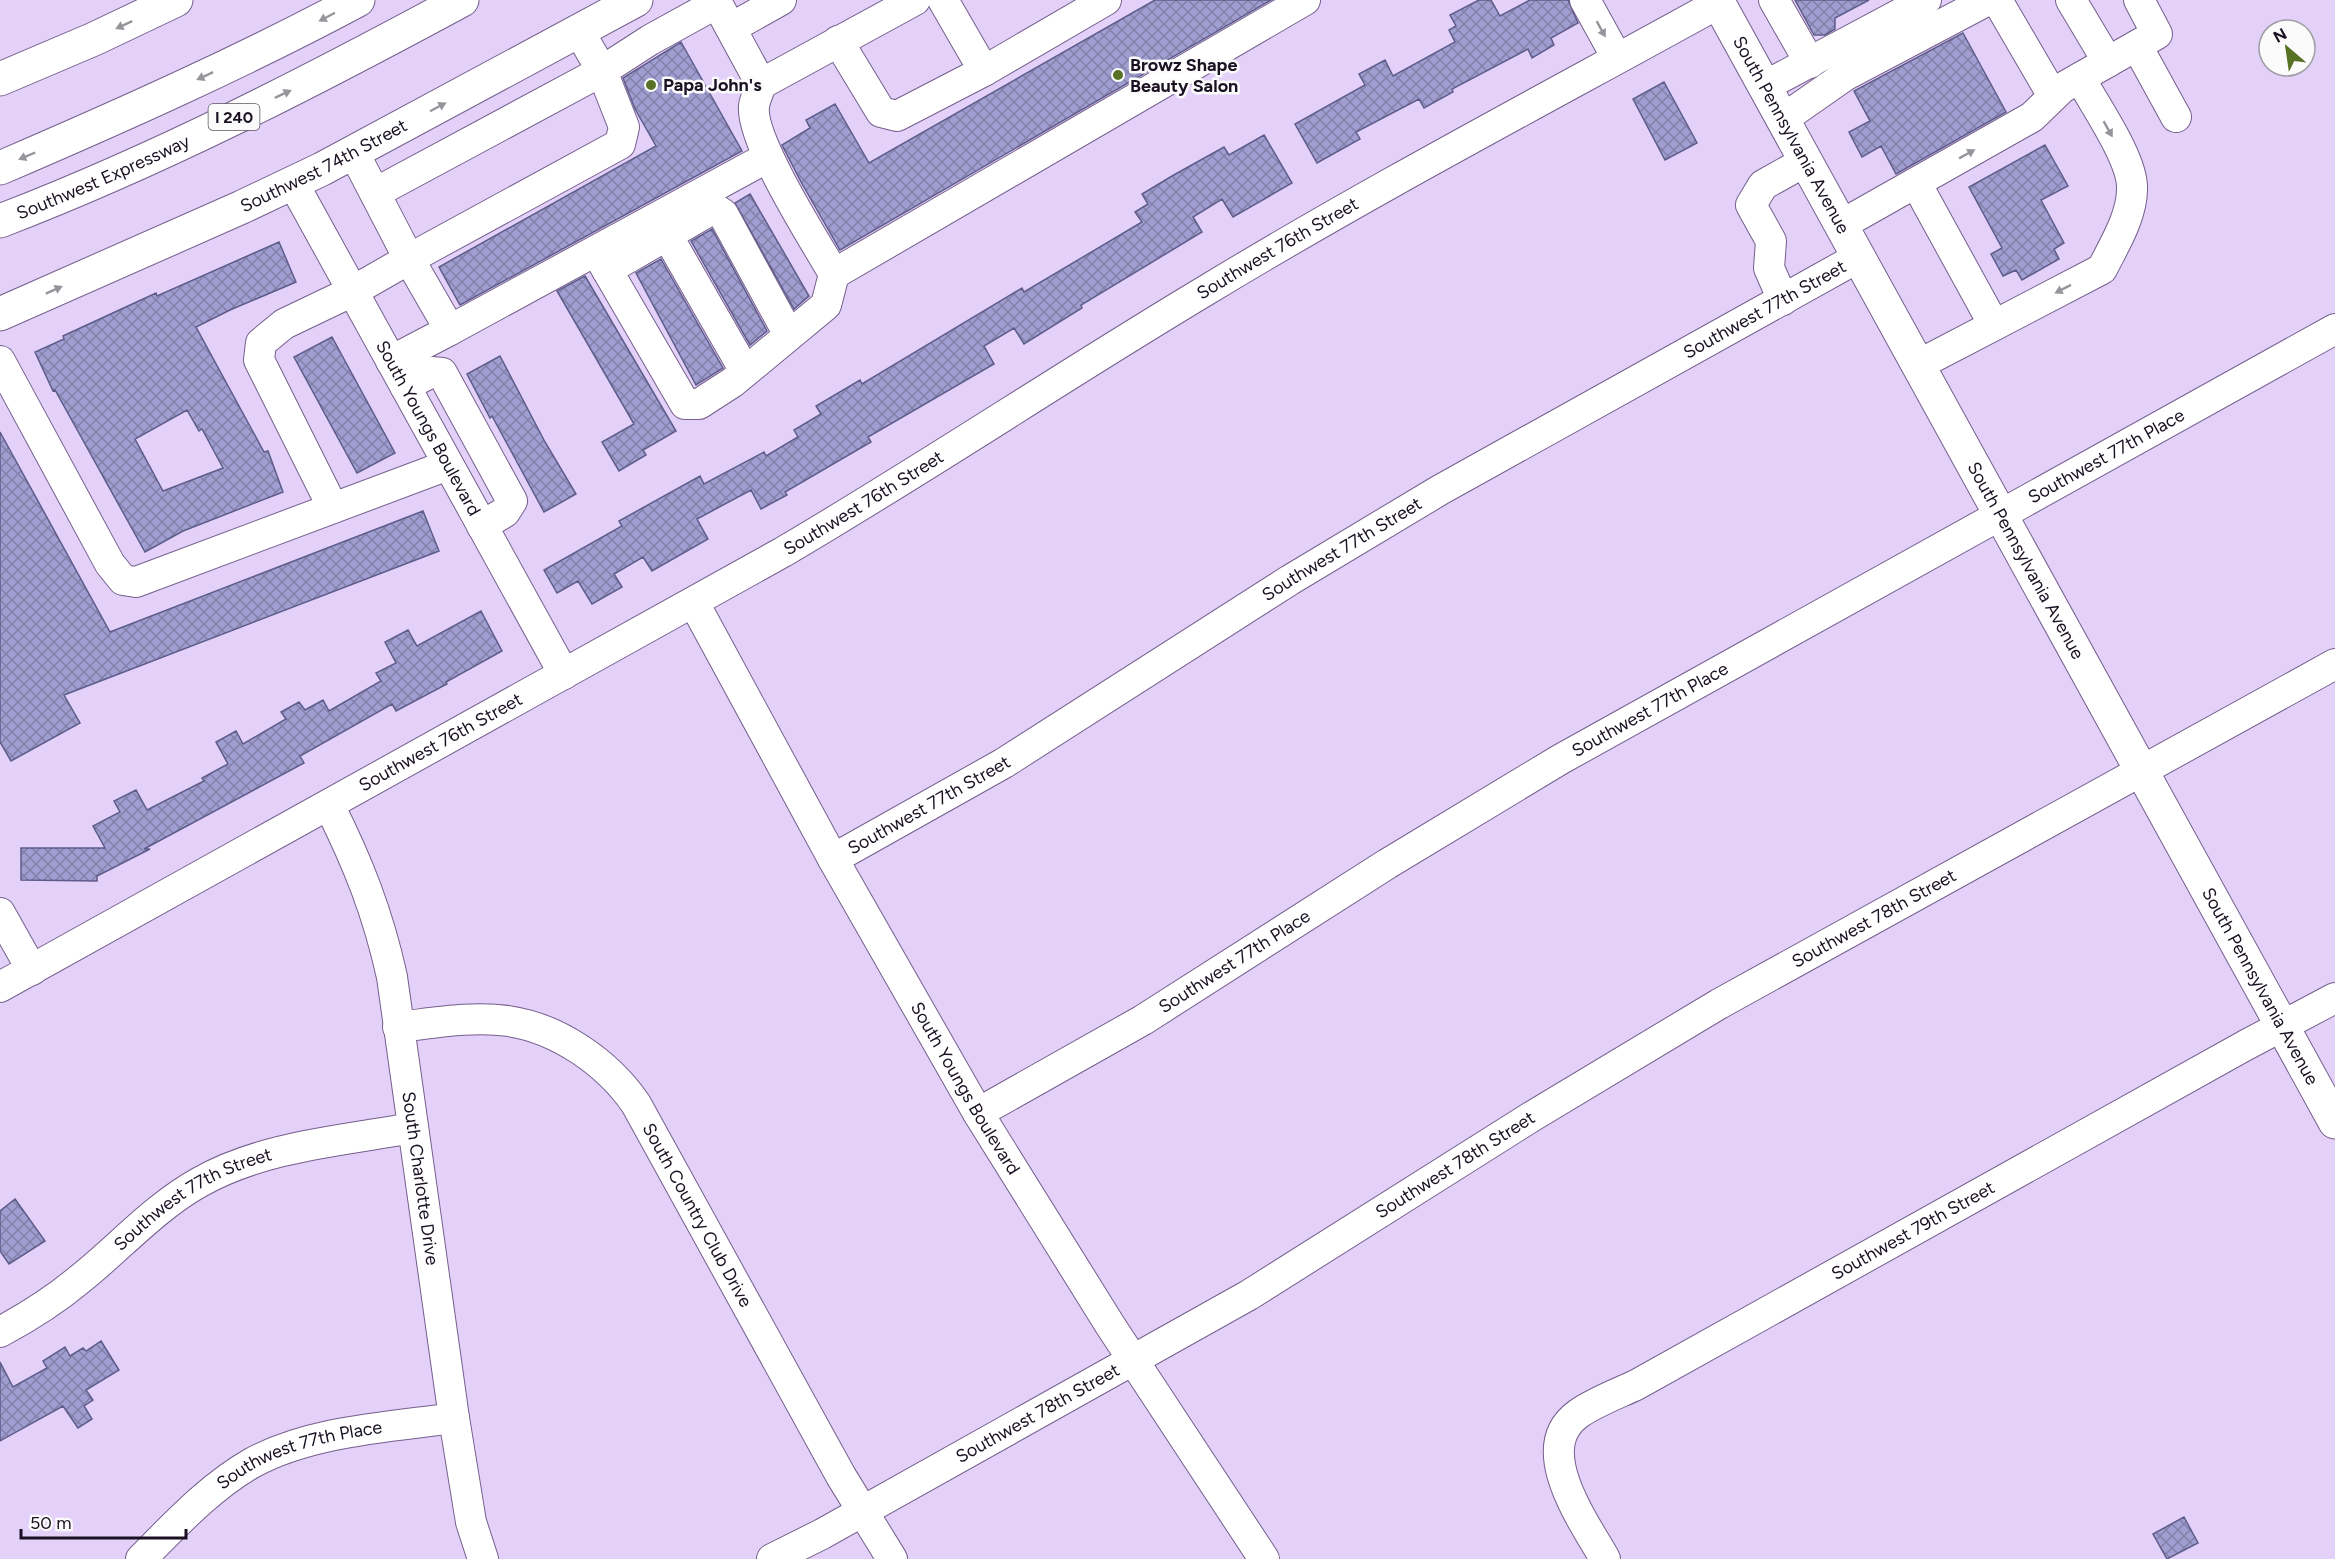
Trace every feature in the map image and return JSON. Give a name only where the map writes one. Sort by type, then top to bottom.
[{"type":"main road","points":[[0,79],[177,0]]},
{"type":"main road","name":"I 240","points":[[0,168],[122,115],[296,33],[358,0]]},
{"type":"main road","name":"Southwest Expressway","points":[[0,221],[134,164],[312,80],[462,0]]},
{"type":"main road","name":"Southwest 74th Street","points":[[0,314],[293,183],[354,153],[636,0]]},
{"type":"main road","name":"South Pennsylvania Avenue","points":[[1718,1],[2335,1122]]},
{"type":"street","points":[[375,193],[602,71],[650,40],[721,10],[782,0]]},
{"type":"street","points":[[601,261],[685,404],[699,404],[746,371],[826,305],[834,274],[768,157],[758,134],[753,107],[761,84],[915,0]]},
{"type":"street","points":[[943,0],[984,71]]},
{"type":"street","points":[[838,41],[881,112],[897,116],[984,71],[1106,0]]},
{"type":"street","points":[[834,274],[1305,0]]},
{"type":"street","points":[[1585,0],[1617,58]]},
{"type":"street","points":[[1774,0],[1810,63]]},
{"type":"street","points":[[1765,86],[1926,0]]},
{"type":"street","points":[[1782,119],[1846,75],[1988,0]]},
{"type":"street","points":[[1997,0],[2053,96]]},
{"type":"street","points":[[2071,0],[2108,62]]},
{"type":"street","points":[[1841,225],[2032,117],[2062,88],[2157,34],[2139,0]]},
{"type":"street","name":"Southwest 76th Street","points":[[0,987],[694,603],[887,491],[1127,338],[1284,243],[1718,1]]},
{"type":"street","points":[[721,10],[761,84]]},
{"type":"street","points":[[333,508],[259,360],[261,343],[284,324],[353,291],[620,144],[624,127],[602,71],[579,31]]},
{"type":"street","points":[[2137,46],[2176,117]]},
{"type":"street","points":[[1918,365],[2102,269],[2117,240],[2128,209],[2132,187],[2128,168],[2080,78]]},
{"type":"street","points":[[354,153],[409,259],[450,330]]},
{"type":"street","points":[[601,261],[768,157]]},
{"type":"street","points":[[1783,300],[1769,268],[1771,241],[1751,205],[1763,185],[1806,161]]},
{"type":"street","name":"South Youngs Boulevard","points":[[293,183],[564,674]]},
{"type":"street","points":[[1916,183],[1994,325]]},
{"type":"street","points":[[398,373],[450,330],[601,261],[667,235],[714,208],[723,214],[789,335]]},
{"type":"street","points":[[667,235],[746,371]]},
{"type":"street","name":"Southwest 77th Street","points":[[833,859],[1004,763],[1290,580],[1440,490],[1859,257]]},
{"type":"street","name":"Southwest 77th Place","points":[[978,1113],[1143,1020],[1387,864],[1561,759],[2335,329]]},
{"type":"street","points":[[0,361],[110,564],[123,580],[136,582],[448,465]]},
{"type":"street","points":[[398,373],[442,373],[512,501],[505,512],[482,526]]},
{"type":"street","name":"South Youngs Boulevard","points":[[694,603],[833,859],[978,1113],[1134,1360],[1264,1559]]},
{"type":"street","name":"Southwest 78th Street","points":[[772,1559],[822,1534],[1249,1295],[1531,1117],[1709,1010],[2335,664]]},
{"type":"street","name":"South Charlotte Drive","points":[[329,805],[358,865],[381,930],[392,977],[454,1418],[471,1522],[483,1559]]},
{"type":"street","points":[[0,913],[32,970]]},
{"type":"street","name":"Southwest 79th Street","points":[[1605,1559],[1567,1489],[1559,1465],[1559,1448],[1565,1430],[1571,1421],[1587,1409],[2335,998]]},
{"type":"street","name":"South Country Club Drive","points":[[398,1027],[465,1020],[500,1020],[526,1025],[568,1044],[609,1073],[624,1087],[641,1113],[862,1511],[892,1559]]},
{"type":"street","name":"Southwest 77th Street","points":[[0,1332],[80,1280],[164,1206],[220,1172],[245,1161],[289,1150],[412,1128]]},
{"type":"street","name":"Southwest 77th Place","points":[[141,1559],[217,1488],[253,1463],[273,1453],[329,1436],[454,1418]]},
{"type":"building","points":[[1155,0],[1271,0],[840,250],[782,145],[810,128],[806,120],[835,104],[869,163]]},
{"type":"building","points":[[1479,0],[1491,0],[1500,16],[1530,0],[1568,0],[1578,23],[1551,38],[1554,45],[1532,58],[1528,49],[1452,89],[1453,92],[1424,108],[1419,99],[1356,132],[1360,139],[1317,163],[1295,124],[1365,85],[1359,74],[1385,60],[1393,76],[1455,42],[1449,30],[1456,26],[1450,15]]},
{"type":"building","points":[[1795,0],[1869,0],[1835,18],[1835,29],[1825,35],[1814,35]]},
{"type":"building","points":[[1963,33],[2006,112],[1896,174],[1881,146],[1862,157],[1849,132],[1870,121],[1854,91]]},
{"type":"building","points":[[681,42],[742,151],[460,305],[439,267],[656,146],[635,109],[623,78]]},
{"type":"building","points":[[1664,82],[1697,143],[1665,160],[1633,99]]},
{"type":"building","points":[[1264,135],[1292,183],[1233,217],[1222,199],[1193,217],[1202,232],[1081,305],[1082,308],[1024,344],[1014,328],[984,346],[994,364],[868,437],[871,442],[785,492],[787,495],[761,509],[751,490],[697,519],[708,539],[652,571],[643,557],[614,574],[622,587],[592,604],[578,581],[557,593],[544,570],[622,526],[619,521],[700,476],[704,484],[764,452],[766,456],[798,437],[794,430],[821,414],[816,406],[860,380],[862,384],[1022,288],[1024,292],[1142,222],[1135,212],[1148,204],[1142,194],[1224,147],[1229,155]]},
{"type":"building","points":[[2045,145],[2068,186],[2041,200],[2064,243],[2054,249],[2059,259],[2022,280],[2016,270],[2003,276],[1991,254],[2002,248],[1969,187]]},
{"type":"building","points":[[750,194],[809,296],[794,309],[735,203]]},
{"type":"building","points":[[712,229],[767,331],[750,345],[691,241]]},
{"type":"building","points":[[279,242],[296,282],[196,327],[264,452],[268,451],[283,492],[183,531],[145,552],[55,390],[53,391],[35,352],[64,339],[63,336],[156,293],[157,296]],"holes":[[[187,410],[199,431],[202,429],[223,468],[163,491],[135,439]]]},
{"type":"building","points":[[661,259],[723,368],[696,385],[636,273]]},
{"type":"building","points":[[585,276],[676,431],[643,450],[646,455],[619,471],[602,442],[634,424],[557,291]]},
{"type":"building","points":[[332,337],[395,453],[357,473],[294,357]]},
{"type":"building","points":[[500,356],[545,442],[576,494],[544,512],[467,374]]},
{"type":"building","points":[[0,432],[110,632],[423,511],[439,551],[64,695],[80,723],[11,761],[0,742]]},
{"type":"building","points":[[481,611],[502,651],[446,682],[447,684],[396,711],[392,704],[300,756],[304,763],[144,849],[150,849],[97,876],[97,881],[21,880],[21,848],[105,848],[93,826],[120,812],[114,801],[136,790],[147,810],[204,781],[202,778],[228,764],[216,742],[236,731],[243,744],[286,719],[281,712],[299,702],[305,710],[323,700],[329,711],[381,681],[376,673],[396,663],[385,642],[408,630],[417,646]]},
{"type":"building","points":[[15,1199],[45,1241],[9,1264],[0,1251],[0,1211]]},
{"type":"building","points":[[101,1341],[119,1370],[86,1390],[93,1400],[84,1406],[92,1419],[78,1428],[63,1406],[0,1441],[0,1362],[13,1387],[47,1368],[43,1361],[65,1347],[70,1356],[83,1348],[86,1351]]},
{"type":"building","points":[[2184,1517],[2198,1543],[2167,1559],[2153,1534]]},
{"type":"place","name":"Browz Shape Beauty Salon","points":[[1118,75]]},
{"type":"place","name":"Papa John's","points":[[651,85]]}]
